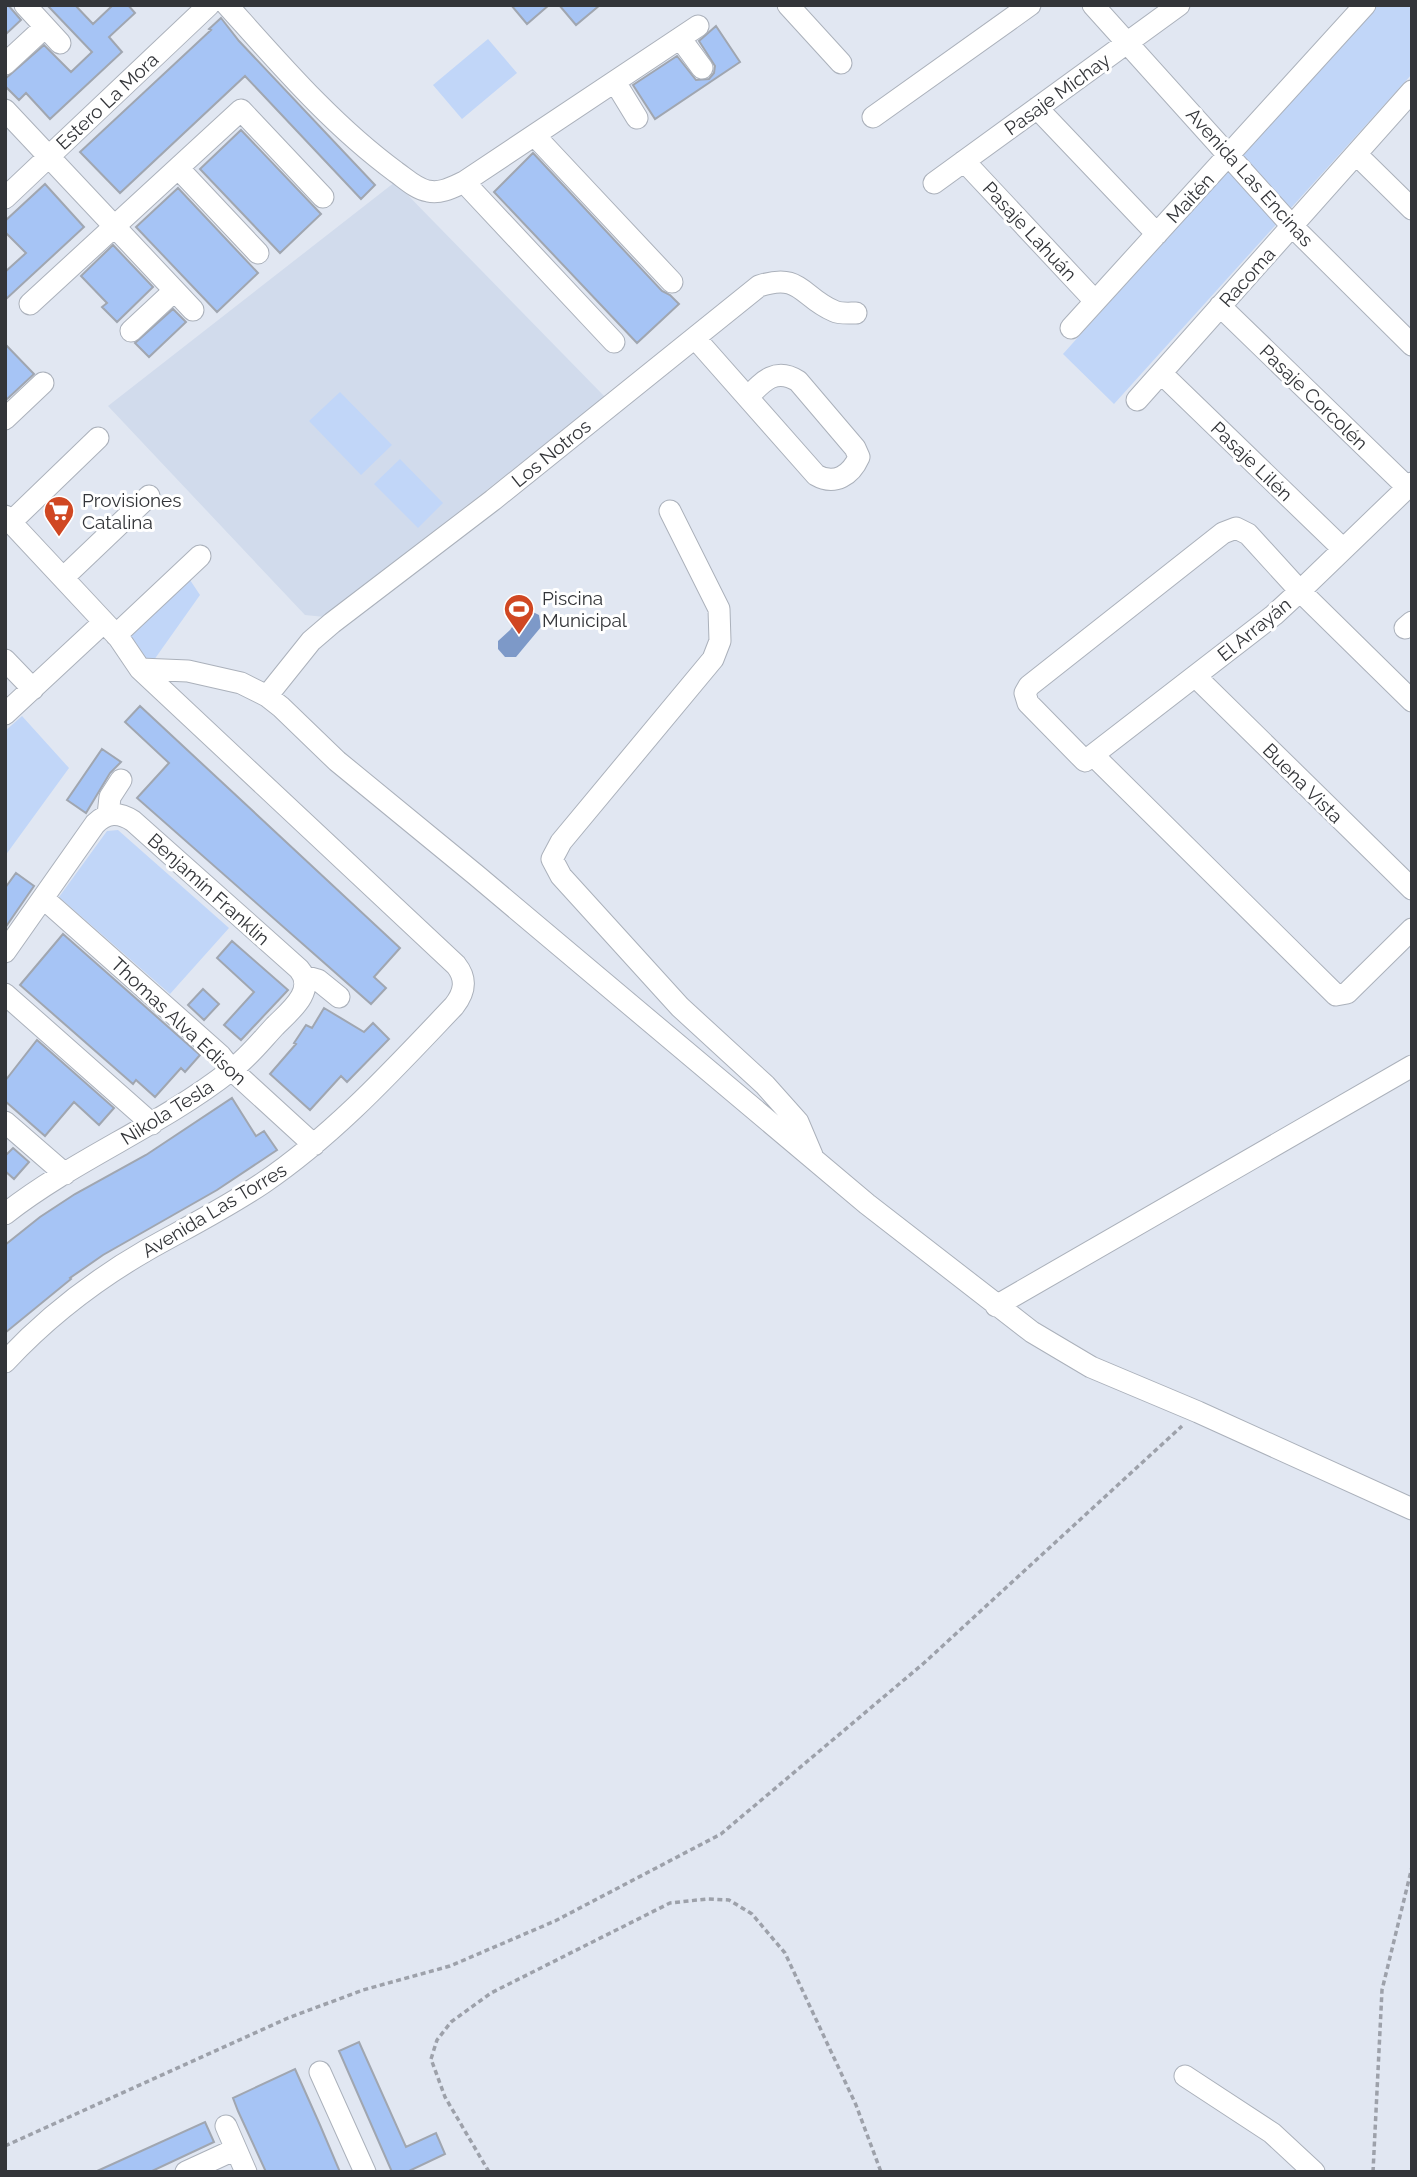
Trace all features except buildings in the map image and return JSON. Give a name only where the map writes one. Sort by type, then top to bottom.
[{"type":"street","points":[[24,5],[60,43]]},
{"type":"street","name":"Estero La Mora","points":[[5,198],[209,5]]},
{"type":"street","points":[[226,5],[334,121],[418,188],[439,192],[464,182],[536,136],[689,32],[702,68]]},
{"type":"street","points":[[788,5],[841,63]]},
{"type":"street","points":[[873,117],[1030,5]]},
{"type":"street","name":"Avenida Las Encinas","points":[[1093,5],[1292,226],[1412,345]]},
{"type":"street","name":"Pasaje Michay","points":[[934,183],[1179,5]]},
{"type":"street","name":"Maitén","points":[[1071,328],[1365,5]]},
{"type":"street","points":[[5,64],[45,27]]},
{"type":"street","points":[[615,82],[637,118]]},
{"type":"street","name":"Racoma","points":[[1138,400],[1412,91]]},
{"type":"street","points":[[1037,108],[1157,234]]},
{"type":"street","points":[[5,110],[193,310]]},
{"type":"street","points":[[30,304],[241,110],[323,197]]},
{"type":"street","points":[[536,136],[672,282]]},
{"type":"street","points":[[1356,155],[1412,209]]},
{"type":"street","name":"Pasaje Lahuán","points":[[964,161],[1095,301]]},
{"type":"street","points":[[178,168],[258,253]]},
{"type":"street","points":[[464,182],[614,342]]},
{"type":"street","name":"Los Notros","points":[[267,696],[311,641],[332,623],[493,500],[759,286],[784,280],[836,313],[856,313]]},
{"type":"street","points":[[131,331],[174,291]]},
{"type":"street","name":"Pasaje Corcolén","points":[[1220,306],[1409,485]]},
{"type":"street","points":[[695,338],[747,397],[816,475],[825,480],[844,477],[856,464],[859,457],[855,448],[798,381],[790,376],[774,375],[764,380],[747,397]]},
{"type":"street","name":"Pasaje Lilén","points":[[1161,373],[1343,549]]},
{"type":"street","points":[[5,419],[43,383]]},
{"type":"street","points":[[98,438],[8,519],[128,648],[140,669],[199,673],[241,683],[267,696],[337,761],[815,1160],[996,1306],[1041,1338],[1091,1367],[1198,1412],[1412,1509]]},
{"type":"street","name":"El Arrayán","points":[[1089,758],[1274,615],[1409,485]]},
{"type":"street","points":[[63,578],[149,495]]},
{"type":"street","points":[[670,511],[719,609],[720,641],[713,659],[561,842],[552,859],[561,876],[680,1007],[765,1084],[798,1122],[815,1160]]},
{"type":"street","points":[[1412,701],[1300,591],[1248,534],[1243,530],[1231,529],[1026,690],[1026,700],[1336,995],[1347,993],[1412,929]]},
{"type":"street","points":[[5,715],[33,689],[200,555]]},
{"type":"street","points":[[5,660],[33,689]]},
{"type":"street","name":"Avenida Las Torres","points":[[5,1362],[58,1312],[102,1280],[146,1251],[260,1185],[314,1145],[361,1103],[454,1006],[462,994],[464,983],[456,965],[140,669]]},
{"type":"street","name":"Buena Vista","points":[[1195,676],[1412,890]]},
{"type":"street","points":[[5,952],[95,824],[108,815],[110,797],[121,780]]},
{"type":"street","name":"Benjamín Franklin","points":[[108,815],[118,814],[132,821],[299,969],[305,980],[318,980],[340,997]]},
{"type":"street","name":"Thomas Alva Edison","points":[[43,898],[220,1055],[232,1070],[314,1145]]},
{"type":"street","name":"Nikola Tesla","points":[[5,1214],[65,1174],[152,1124],[232,1070],[295,1005],[302,995],[305,980]]},
{"type":"street","points":[[5,995],[152,1124]]},
{"type":"street","points":[[996,1306],[1412,1066]]},
{"type":"street","points":[[5,1122],[65,1174]]},
{"type":"street","points":[[320,2072],[365,2172]]},
{"type":"street","points":[[1185,2076],[1272,2133],[1314,2172]]},
{"type":"street","points":[[226,2126],[246,2172]]},
{"type":"street","points":[[186,2172],[236,2149]]},
{"type":"path","points":[[5,2146],[288,2018],[363,1990],[450,1966],[555,1921],[721,1834],[924,1663],[1198,1412]]},
{"type":"path","points":[[1373,2172],[1382,1990],[1412,1867]]},
{"type":"path","points":[[489,2172],[445,2097],[431,2059],[437,2040],[451,2022],[491,1993],[670,1903],[707,1899],[729,1900],[752,1914],[785,1953],[856,2105],[881,2172]]},
{"type":"shaded area","points":[[1376,5],[1412,5],[1412,74],[1114,404],[1063,354]]},
{"type":"shaded area","points":[[488,39],[517,73],[462,119],[433,85]]},
{"type":"shaded area","points":[[395,182],[605,397],[325,617],[305,615],[108,406]]},
{"type":"shaded area","points":[[340,392],[392,445],[361,475],[309,421]]},
{"type":"shaded area","points":[[400,459],[443,503],[418,528],[374,484]]},
{"type":"shaded area","points":[[188,577],[200,595],[149,667],[127,638]]},
{"type":"shaded area","name":"Piscina Municipal","points":[[522,612],[539,615],[541,627],[516,657],[505,657],[498,649],[498,641],[510,630]]},
{"type":"shaded area","points":[[22,716],[69,768],[5,856],[5,731]]},
{"type":"shaded area","points":[[118,830],[229,928],[170,994],[59,897],[107,831]]},
{"type":"place","name":"Provisiones Catalina","points":[[59,538]]},
{"type":"place","name":"Piscina Municipal","points":[[519,636]]}]
